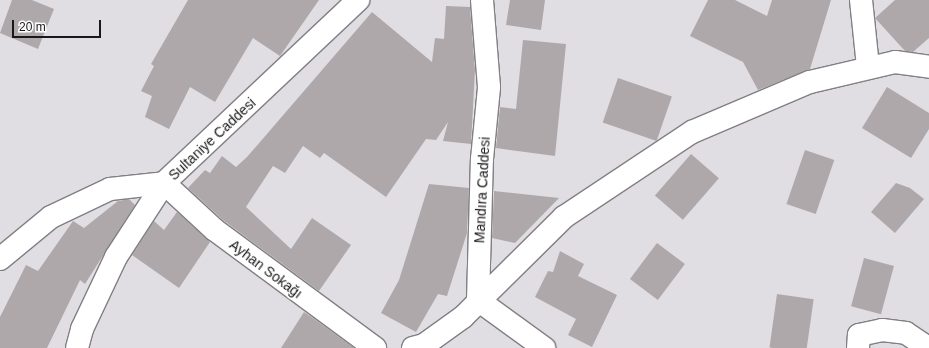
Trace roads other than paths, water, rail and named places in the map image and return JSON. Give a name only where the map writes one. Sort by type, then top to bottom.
[{"type":"street","name":"Sultaniye Caddesi","points":[[0,259],[51,216],[110,189],[164,183],[358,0]]},
{"type":"street","name":"Mandıra Caddesi","points":[[478,300],[482,159],[489,87],[482,0]]},
{"type":"street","points":[[861,0],[868,67]]},
{"type":"street","points":[[413,348],[424,345],[463,317],[478,300],[564,218],[692,132],[810,82],[868,67],[895,62],[929,67]]},
{"type":"street","points":[[77,348],[82,329],[116,257],[164,183]]},
{"type":"street","name":"Ayhan Sokağı","points":[[164,183],[215,230],[375,348]]},
{"type":"street","points":[[478,300],[544,348]]},
{"type":"street","points":[[858,348],[859,336],[882,330],[906,333],[928,348]]}]
